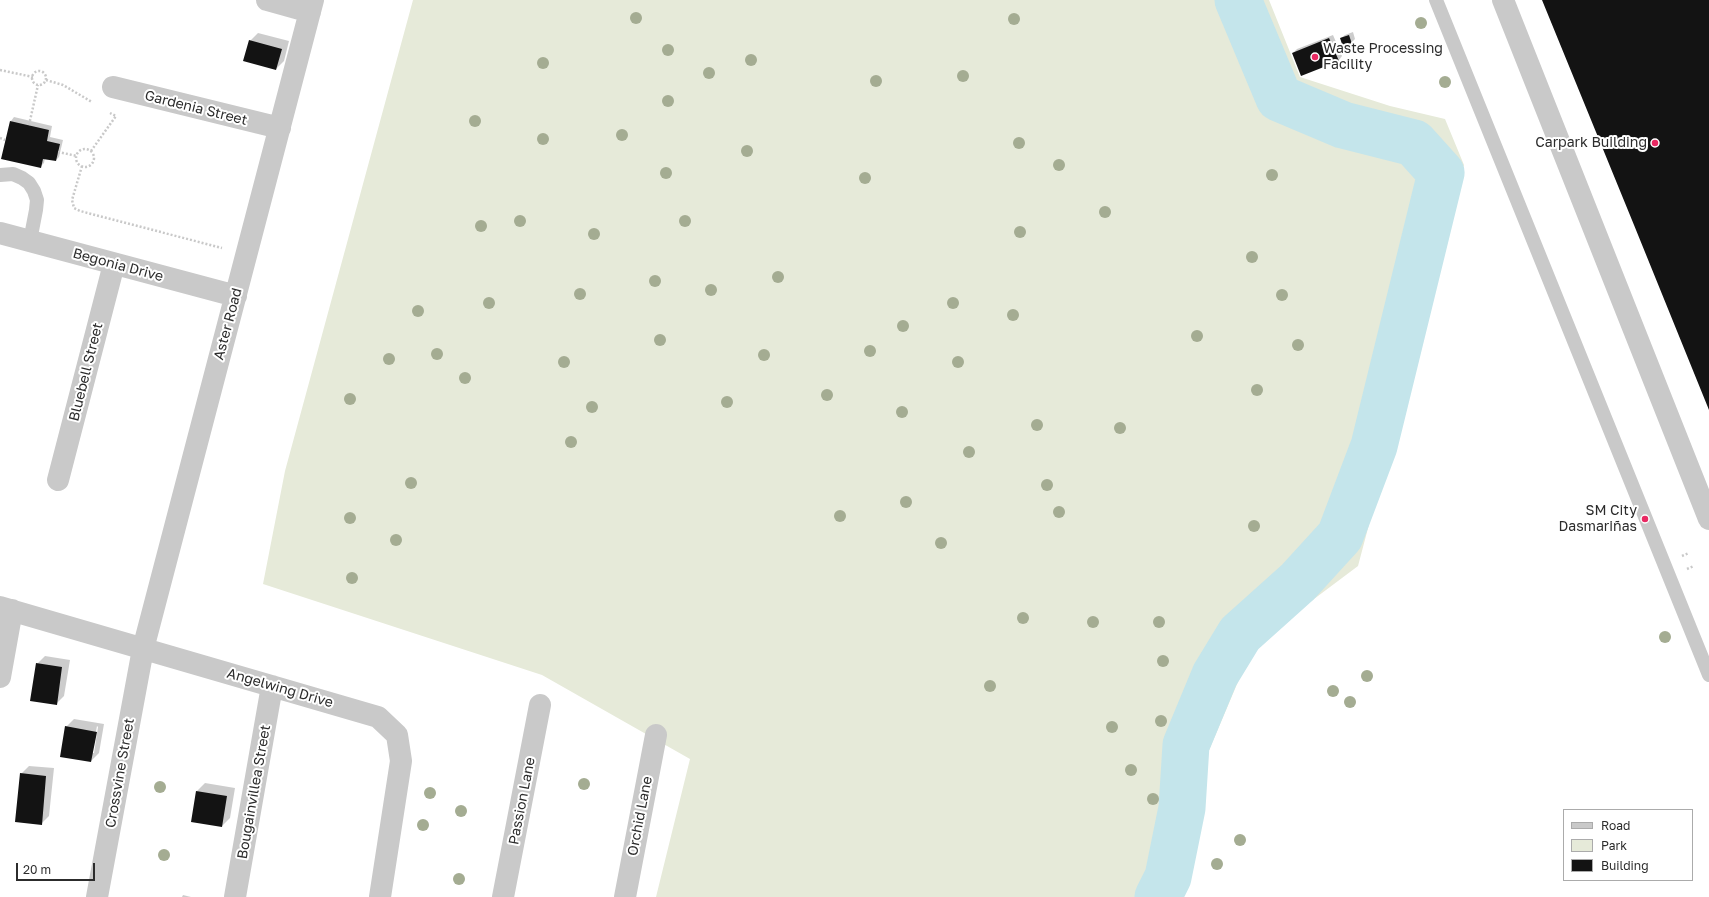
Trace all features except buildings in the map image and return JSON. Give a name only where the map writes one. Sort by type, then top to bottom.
[{"type":"street","points":[[267,0],[312,6]]},
{"type":"street","points":[[1503,0],[1709,519]]},
{"type":"street","name":"Aster Road","points":[[143,648],[312,6]]},
{"type":"street","name":"Gardenia Street","points":[[113,87],[280,128]]},
{"type":"street","name":"Begonia Drive","points":[[0,233],[236,296]]},
{"type":"street","name":"Bluebell Street","points":[[58,480],[114,264]]},
{"type":"street","points":[[0,677],[6,609]]},
{"type":"street","name":"Angelwing Drive","points":[[6,609],[378,717],[397,735],[401,762],[380,897]]},
{"type":"street","name":"Crossvine Street","points":[[97,897],[143,648]]},
{"type":"street","name":"Bougainvillea Street","points":[[235,897],[272,686]]},
{"type":"street","name":"Passion Lane","points":[[503,897],[540,705]]},
{"type":"street","name":"Orchid Lane","points":[[625,897],[656,735]]},
{"type":"lane","points":[[1436,0],[1709,675]]},
{"type":"lane","points":[[0,175],[13,174],[22,178],[29,183],[34,191],[37,200],[30,242]]},
{"type":"path","points":[[0,70],[33,77]]},
{"type":"path","points":[[39,71],[43,72],[46,76],[46,80],[44,84],[38,85],[32,80],[35,73],[39,71]]},
{"type":"path","points":[[46,80],[63,85],[96,104]]},
{"type":"path","points":[[29,125],[38,85]]},
{"type":"path","points":[[91,151],[116,116],[110,112]]},
{"type":"path","points":[[0,138],[6,140]]},
{"type":"path","points":[[82,166],[78,163],[77,156],[81,150],[86,149],[91,151]]},
{"type":"path","points":[[82,166],[90,165],[93,162],[94,159],[91,151]]},
{"type":"path","points":[[58,152],[77,156]]},
{"type":"path","points":[[82,166],[72,200],[74,208],[80,211],[246,254]]},
{"type":"green space","points":[[413,0],[1269,0],[1300,77],[1390,106],[1445,119],[1464,165],[1358,566],[1254,644],[1207,755],[1187,880],[1179,897],[656,897],[690,759],[542,675],[263,584],[285,471]]},
{"type":"waterway","points":[[1158,897],[1168,877],[1182,808],[1186,745],[1215,675],[1240,634],[1298,582],[1340,536],[1374,446],[1441,173],[1414,143],[1343,125],[1279,98],[1238,0]]},
{"type":"place","name":"Waste Processing Facility","points":[[1315,57]]},
{"type":"place","name":"Carpark Building","points":[[1655,143]]},
{"type":"place","name":"SM City Dasmariñas","points":[[1645,519]]}]
